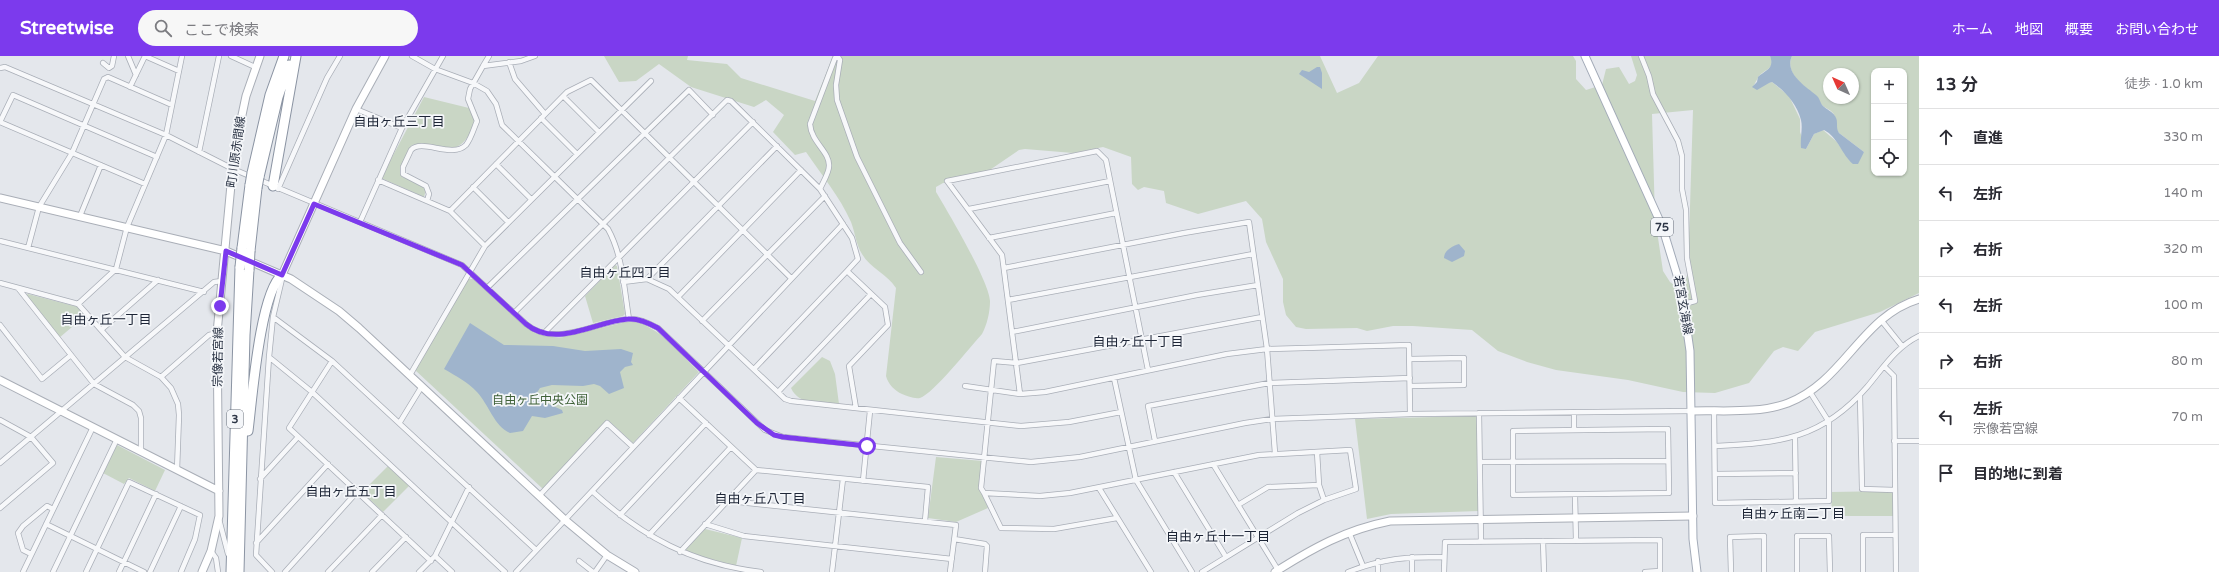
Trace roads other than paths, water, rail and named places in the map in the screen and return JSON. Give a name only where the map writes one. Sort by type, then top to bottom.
[{"type":"highway","name":"3","points":[[230,572],[246,249],[254,186],[270,95],[284,56]]},
{"type":"highway","name":"3","points":[[256,175],[278,97],[292,56]]},
{"type":"highway","points":[[276,187],[296,56]]},
{"type":"highway","name":"3","points":[[239,572],[245,268]]},
{"type":"highway","points":[[242,475],[261,333],[276,280],[282,275]]},
{"type":"street","points":[[103,64],[109,68],[112,66],[114,56]]},
{"type":"street","points":[[128,56],[136,74]]},
{"type":"street","points":[[130,87],[145,56],[179,71]]},
{"type":"street","points":[[78,304],[116,269],[127,227],[166,135],[182,56]]},
{"type":"street","points":[[199,152],[219,56]]},
{"type":"street","points":[[231,56],[255,67]]},
{"type":"street","name":"町川原赤間線","points":[[226,251],[233,169],[239,124],[255,67],[260,56]]},
{"type":"street","points":[[272,572],[256,555],[256,543],[269,357],[273,317],[282,275],[356,109],[385,56]]},
{"type":"street","points":[[412,56],[435,69],[473,83],[492,96],[502,125],[603,224],[615,241],[629,319]]},
{"type":"street","points":[[360,222],[402,128],[442,56]]},
{"type":"street","points":[[427,201],[429,194],[426,186],[403,174],[403,167],[414,147],[456,150],[466,145],[477,121],[468,103],[470,89],[489,56]]},
{"type":"street","points":[[483,66],[535,56]]},
{"type":"street","name":"若宮玄海線","points":[[1585,56],[1662,226],[1684,304],[1690,351],[1693,545],[1697,572]]},
{"type":"street","points":[[1641,56],[1649,76],[1653,94],[1678,141],[1682,156],[1682,189],[1686,210],[1687,258],[1695,301],[1684,304]]},
{"type":"street","points":[[276,187],[337,57]]},
{"type":"street","points":[[820,189],[829,167],[829,160],[815,141],[811,133],[810,124],[835,58],[838,57],[840,60],[836,85],[837,100],[857,157],[900,243],[921,272]]},
{"type":"street","points":[[509,62],[515,79],[543,116],[577,154]]},
{"type":"street","points":[[0,68],[5,67],[166,135],[233,169],[470,270],[531,328],[544,333],[563,334],[629,319],[647,322],[658,328],[757,423],[774,435],[867,446],[1031,462],[1054,460],[1245,422],[1272,419],[1410,414],[1692,411],[1766,408],[1787,403],[1810,392],[1838,369],[1865,335],[1881,320],[1898,308],[1919,299]]},
{"type":"street","points":[[28,248],[40,207],[72,153],[104,79],[108,77],[172,105]]},
{"type":"street","points":[[450,211],[567,92],[591,80],[792,278]]},
{"type":"street","points":[[410,375],[485,246],[651,81]]},
{"type":"street","points":[[488,287],[689,90],[713,115]]},
{"type":"street","points":[[145,184],[0,122],[13,96],[157,157]]},
{"type":"street","points":[[563,96],[599,132]]},
{"type":"street","points":[[514,313],[727,100],[731,101],[753,122],[820,189],[852,238],[858,259],[754,369]]},
{"type":"street","points":[[356,109],[402,128]]},
{"type":"street","points":[[544,333],[753,122]]},
{"type":"street","points":[[648,279],[777,146]]},
{"type":"street","points":[[1020,394],[1002,255],[947,181],[1097,151],[1106,160],[1148,370]]},
{"type":"street","points":[[496,164],[531,199]]},
{"type":"street","points":[[80,216],[100,165]]},
{"type":"street","points":[[678,297],[801,170]]},
{"type":"street","points":[[378,180],[450,211],[485,246]]},
{"type":"street","points":[[969,209],[1110,182]]},
{"type":"street","points":[[473,187],[508,222]]},
{"type":"street","points":[[702,321],[825,196]]},
{"type":"street","points":[[0,198],[226,251],[282,275],[339,311],[422,386],[565,520],[607,555],[635,572]]},
{"type":"street","points":[[989,238],[1116,213]]},
{"type":"street","points":[[1004,268],[1122,244],[1249,222],[1267,349],[1275,453]]},
{"type":"street","points":[[516,572],[843,224]]},
{"type":"street","points":[[0,241],[204,292]]},
{"type":"street","name":"宗像若宮線","points":[[202,572],[211,551],[219,516],[217,333],[226,251]]},
{"type":"street","points":[[1008,300],[1129,276],[1253,254]]},
{"type":"street","points":[[847,271],[885,307],[888,325],[849,366],[856,408]]},
{"type":"street","points":[[623,282],[648,279],[663,285],[678,297],[778,392],[791,401],[1021,426],[1069,422],[1121,412]]},
{"type":"street","points":[[101,330],[158,280]]},
{"type":"street","points":[[0,463],[214,282],[222,282]]},
{"type":"street","points":[[0,283],[78,304],[125,358],[161,377],[171,388],[178,404],[177,470]]},
{"type":"street","points":[[1012,332],[1258,286]]},
{"type":"street","points":[[18,288],[94,384],[133,405],[139,411],[141,418],[141,451]]},
{"type":"street","points":[[778,392],[871,294]]},
{"type":"street","points":[[273,317],[332,361],[400,422],[536,550]]},
{"type":"street","points":[[1117,518],[1054,529],[1001,528],[981,488],[994,361],[1016,364],[1262,317]]},
{"type":"street","points":[[1881,320],[1902,346]]},
{"type":"street","points":[[0,324],[42,379],[71,355]]},
{"type":"street","points":[[161,377],[210,335],[217,333]]},
{"type":"street","points":[[1716,446],[1774,442],[1795,437],[1829,422],[1860,395],[1902,346],[1919,336]]},
{"type":"street","points":[[965,386],[1020,394],[1045,392],[1226,354],[1267,349],[1409,344],[1410,414]]},
{"type":"street","points":[[269,357],[312,392],[505,572]]},
{"type":"street","points":[[1410,359],[1464,358],[1464,385],[1410,386]]},
{"type":"street","points":[[332,361],[289,428],[431,560]]},
{"type":"street","points":[[1884,366],[1894,376],[1896,572]]},
{"type":"street","points":[[1114,378],[1136,480],[1192,572]]},
{"type":"street","points":[[1155,441],[1148,406],[1269,383],[1410,378]]},
{"type":"street","points":[[0,380],[219,491]]},
{"type":"street","points":[[400,422],[422,386]]},
{"type":"street","points":[[1714,410],[1716,446],[1715,503],[1829,501],[1829,422],[1810,392]]},
{"type":"street","points":[[1860,395],[1862,489],[1895,490]]},
{"type":"street","points":[[679,398],[756,470],[928,487],[925,521]]},
{"type":"street","points":[[863,481],[870,410]]},
{"type":"street","points":[[1574,412],[1574,430]]},
{"type":"street","points":[[1479,413],[1481,542]]},
{"type":"street","points":[[0,420],[31,437],[53,463],[0,508]]},
{"type":"street","points":[[539,496],[607,423],[633,447]]},
{"type":"street","points":[[620,515],[706,423]]},
{"type":"street","points":[[23,572],[93,427]]},
{"type":"street","points":[[1668,429],[1668,461],[1669,494],[1513,495],[1513,431],[1668,429]]},
{"type":"street","points":[[260,479],[298,437]]},
{"type":"street","points":[[1795,437],[1796,502]]},
{"type":"street","points":[[53,572],[117,440]]},
{"type":"street","points":[[1894,441],[1919,441]]},
{"type":"street","points":[[649,535],[731,447]]},
{"type":"street","points":[[984,493],[1040,496],[1099,488],[1213,464],[1275,453],[1350,450],[1356,489],[1324,500],[1298,513],[1202,572]]},
{"type":"street","points":[[1317,452],[1319,485],[1324,500]]},
{"type":"street","points":[[1480,462],[1668,461]]},
{"type":"street","points":[[256,543],[328,464]]},
{"type":"street","points":[[1213,464],[1277,571],[1330,539],[1377,524],[1403,520],[1693,516]]},
{"type":"street","points":[[680,552],[756,470]]},
{"type":"street","points":[[1174,472],[1226,557]]},
{"type":"street","points":[[1715,474],[1796,473]]},
{"type":"street","points":[[832,572],[843,479]]},
{"type":"street","points":[[86,572],[129,482],[200,515],[195,539],[181,572]]},
{"type":"street","points":[[1238,505],[1268,486],[1319,485]]},
{"type":"street","points":[[419,572],[435,556],[469,487]]},
{"type":"street","points":[[1099,488],[1151,572]]},
{"type":"street","points":[[592,491],[620,515],[649,535],[680,552],[735,569],[761,572]]},
{"type":"street","points":[[285,572],[357,492]]},
{"type":"street","points":[[119,572],[156,494]]},
{"type":"street","points":[[1575,495],[1576,541]]},
{"type":"street","points":[[730,498],[739,502],[956,525],[950,572]]},
{"type":"street","points":[[31,554],[23,550],[18,533],[23,526],[47,506],[53,509]]},
{"type":"street","points":[[150,572],[181,506]]},
{"type":"street","points":[[328,572],[382,515]]},
{"type":"street","points":[[219,516],[227,546],[230,572]]},
{"type":"street","points":[[46,524],[144,572]]},
{"type":"street","points":[[705,524],[744,536],[952,559]]},
{"type":"street","points":[[1349,532],[1363,566]]},
{"type":"street","points":[[1863,572],[1863,535],[1895,535]]},
{"type":"street","points":[[1731,572],[1730,537],[1764,536],[1764,572]]},
{"type":"street","points":[[1797,572],[1797,536],[1829,536],[1830,572]]},
{"type":"street","points":[[372,572],[406,537]]},
{"type":"street","points":[[954,539],[985,544],[987,546],[985,572]]},
{"type":"street","points":[[1444,572],[1445,542],[1660,540],[1660,572],[1645,572]]},
{"type":"street","points":[[1543,541],[1544,572]]},
{"type":"street","points":[[211,551],[216,558],[218,572]]},
{"type":"street","points":[[579,560],[594,572],[607,555]]},
{"type":"street","points":[[435,556],[452,572]]},
{"type":"street","points":[[1348,572],[1378,561],[1412,557],[1444,557]]},
{"type":"street","points":[[1412,557],[1412,572]]},
{"type":"street","points":[[1378,561],[1378,572]]},
{"type":"water","points":[[1770,56],[1792,56],[1790,62],[1793,73],[1801,83],[1817,96],[1823,106],[1834,114],[1839,133],[1864,152],[1858,164],[1853,164],[1849,160],[1833,137],[1824,130],[1814,134],[1806,149],[1801,148],[1801,120],[1797,109],[1790,98],[1772,82],[1757,90],[1752,87],[1757,82],[1758,77],[1770,67]]},
{"type":"water","points":[[1317,67],[1320,67],[1322,73],[1322,89],[1299,74],[1302,70],[1309,72]]},
{"type":"water","points":[[1459,244],[1465,251],[1464,256],[1452,262],[1444,258],[1445,253],[1449,249]]},
{"type":"water","points":[[470,323],[504,345],[553,346],[585,351],[621,349],[633,353],[631,362],[633,365],[625,367],[620,372],[624,388],[609,394],[600,386],[594,384],[583,386],[552,385],[540,388],[536,394],[537,399],[562,410],[563,413],[545,418],[532,416],[523,431],[510,433],[504,430],[481,397],[470,385],[444,369]]},
{"type":"district","name":"自由ヶ丘三丁目","points":[[399,121]]},
{"type":"district","name":"自由ヶ丘四丁目","points":[[625,272]]},
{"type":"district","name":"自由ヶ丘一丁目","points":[[106,319]]},
{"type":"district","name":"自由ヶ丘十丁目","points":[[1138,341]]},
{"type":"district","name":"自由ヶ丘五丁目","points":[[351,491]]},
{"type":"district","name":"自由ヶ丘八丁目","points":[[760,498]]},
{"type":"district","name":"自由ヶ丘南二丁目","points":[[1793,513]]},
{"type":"district","name":"自由ヶ丘十一丁目","points":[[1218,536]]},
{"type":"park label","name":"自由ヶ丘中央公園","points":[[540,400]]}]
